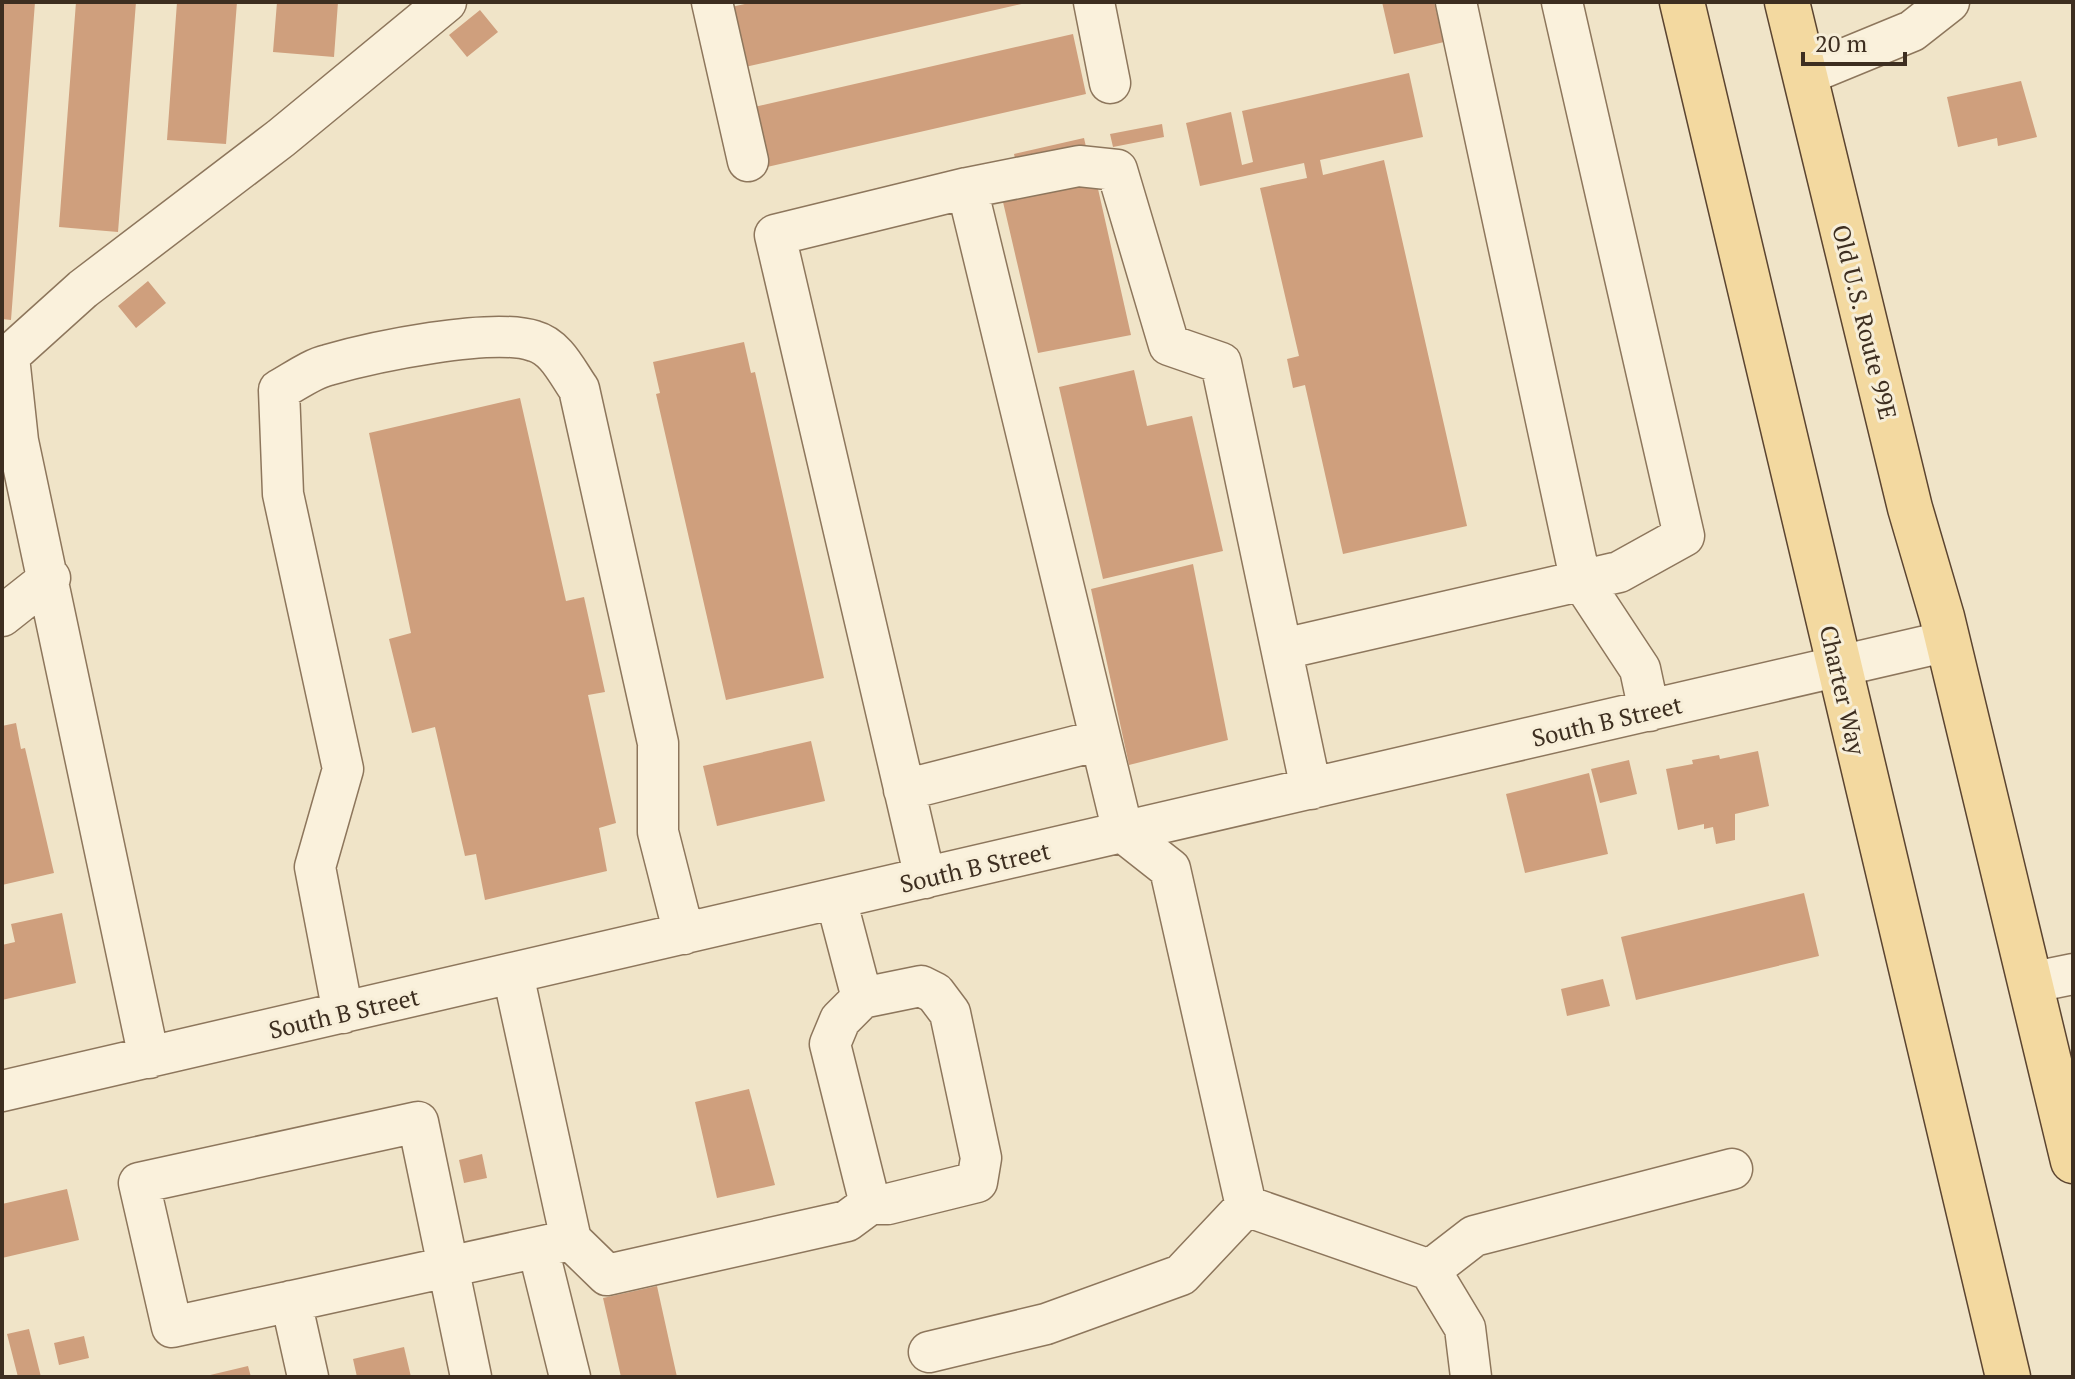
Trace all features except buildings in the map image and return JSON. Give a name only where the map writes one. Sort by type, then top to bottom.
[{"type":"main road","name":"Charter Way","points":[[1682,2],[1837,667],[2008,1377]]},
{"type":"main road","name":"Old U.S. Route 99E","points":[[1787,2],[1910,508],[1948,641]]},
{"type":"main road","points":[[1948,641],[2073,1161]]},
{"type":"street","points":[[149,1058],[50,578],[18,441],[5,360],[83,289],[281,138],[446,2]]},
{"type":"street","points":[[712,2],[748,161]]},
{"type":"street","points":[[1094,2],[1110,83]]},
{"type":"street","points":[[1456,2],[1580,578],[1640,669],[1649,711]]},
{"type":"street","points":[[1283,649],[1580,578],[1619,572],[1684,536],[1562,2]]},
{"type":"street","points":[[1805,75],[1912,31],[1949,2]]},
{"type":"street","points":[[925,878],[775,235],[967,188],[1079,166],[1117,170],[1169,345],[1221,363],[1311,789]]},
{"type":"street","points":[[967,188],[1123,832],[1170,869],[1246,1206]]},
{"type":"street","points":[[343,1013],[315,867],[343,769],[283,494],[279,390],[325,365],[485,335],[536,341],[555,354],[579,389],[658,743],[658,832],[684,934]]},
{"type":"street","points":[[2,616],[50,578]]},
{"type":"street","name":"South B Street","points":[[2,1091],[1948,641]]},
{"type":"street","points":[[904,790],[1100,740]]},
{"type":"street","points":[[836,899],[862,998]]},
{"type":"street","points":[[513,974],[554,1244],[570,1377]]},
{"type":"street","points":[[2029,983],[2073,974]]},
{"type":"street","points":[[471,1377],[447,1267],[418,1122],[139,1183],[172,1327],[447,1267],[554,1244],[607,1275],[847,1221],[870,1204],[888,1204],[977,1182],[981,1158],[950,1013],[935,993],[921,986],[862,998],[840,1020],[830,1044],[870,1204]]},
{"type":"street","points":[[1430,1270],[1474,1236],[1732,1169]]},
{"type":"street","points":[[1246,1206],[1430,1270],[1465,1328],[1471,1377]]},
{"type":"street","points":[[929,1352],[1046,1324],[1181,1275],[1246,1206]]},
{"type":"street","points":[[291,1301],[308,1377]]}]
